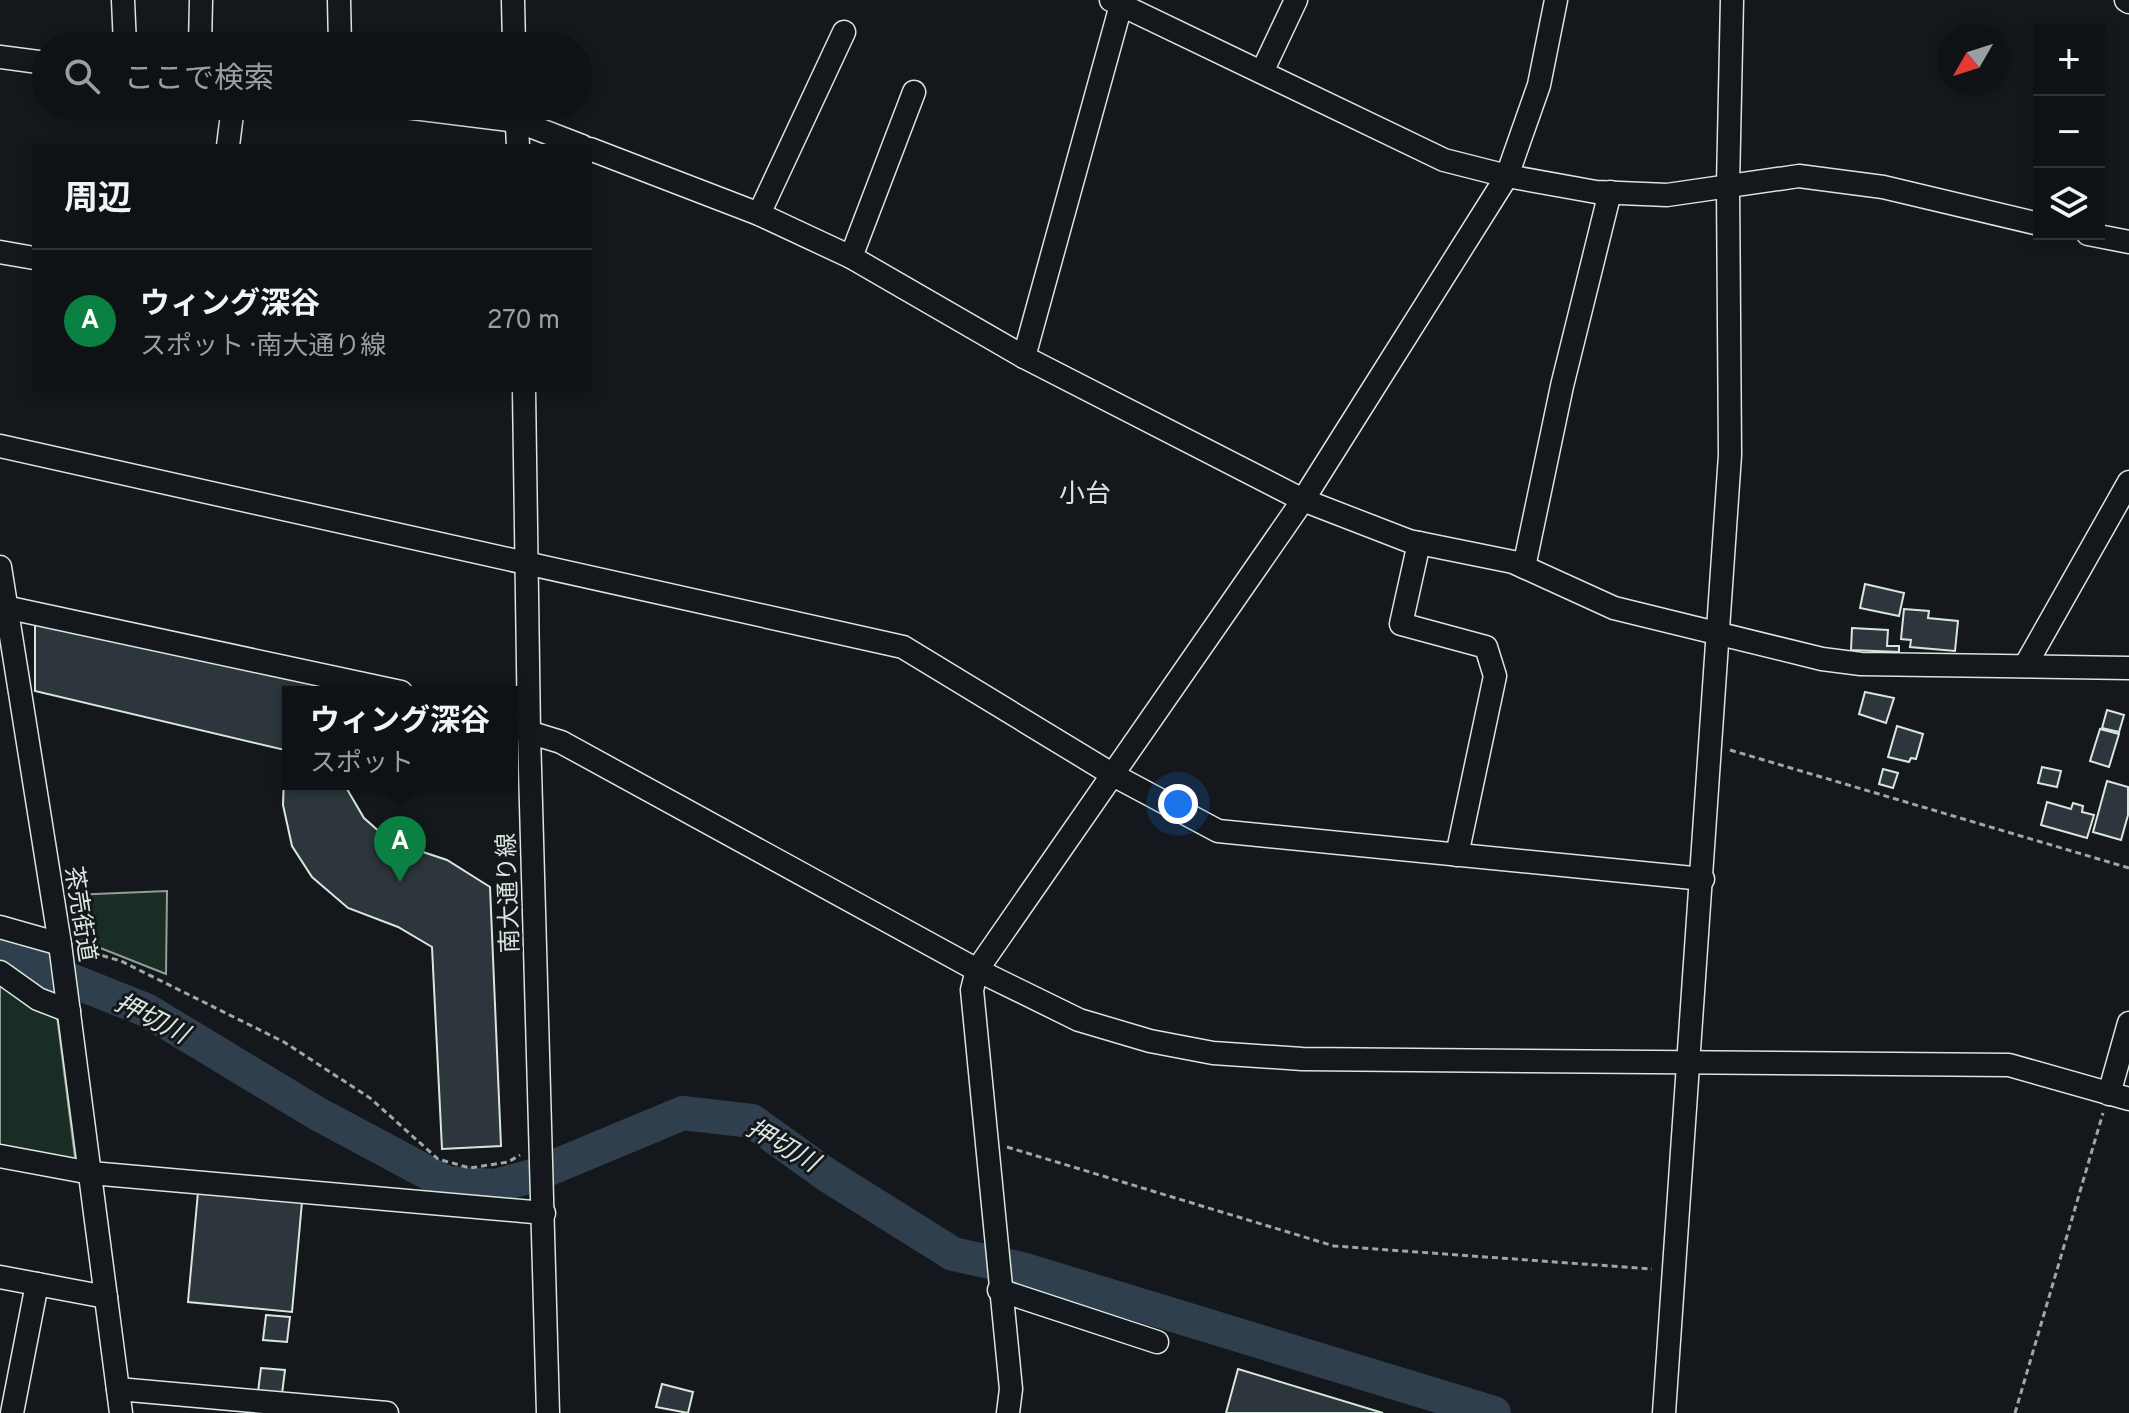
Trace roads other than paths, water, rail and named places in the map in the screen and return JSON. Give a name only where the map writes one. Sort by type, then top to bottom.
[{"type":"street","points":[[123,0],[124,32]]},
{"type":"street","points":[[200,32],[201,0]]},
{"type":"street","points":[[339,0],[340,32]]},
{"type":"street","points":[[513,0],[514,32]]},
{"type":"street","points":[[1262,72],[1296,0]]},
{"type":"street","points":[[1008,1413],[1011,1389],[972,990],[977,970],[1115,776],[1303,500],[1507,176],[1539,85],[1556,0]]},
{"type":"street","points":[[1664,1413],[1730,455],[1728,185],[1732,0]]},
{"type":"street","points":[[1024,357],[1116,3],[1444,160],[1507,176],[1610,192],[1667,195],[1799,176],[1883,187],[2033,223]]},
{"type":"street","points":[[759,214],[844,32]]},
{"type":"street","points":[[0,57],[32,61]]},
{"type":"street","points":[[851,257],[914,92]]},
{"type":"street","points":[[228,144],[231,120]]},
{"type":"street","points":[[517,120],[518,144]]},
{"type":"street","points":[[531,120],[578,144]]},
{"type":"street","points":[[592,150],[759,214],[851,257],[1024,357],[1303,500],[1419,543],[1524,567],[1614,608],[1822,659],[1861,664],[2129,668]]},
{"type":"street","points":[[1524,567],[1562,386],[1610,192]]},
{"type":"street","points":[[2105,237],[2129,242]]},
{"type":"street","points":[[0,252],[32,258]]},
{"type":"street","name":"南大通り線","points":[[524,392],[527,565],[520,730],[544,1213]]},
{"type":"street","points":[[0,446],[903,647],[1115,776],[1218,831],[1703,879]]},
{"type":"street","points":[[2025,666],[2129,482]]},
{"type":"street","points":[[1419,543],[1401,624],[1486,647],[1495,676],[1457,855]]},
{"type":"street","name":"茶売街道","points":[[0,567],[9,701],[61,950],[121,1413]]},
{"type":"street","points":[[5,607],[373,686]]},
{"type":"street","points":[[520,730],[561,742],[977,970],[1079,1020],[1150,1041],[1213,1053],[1302,1059],[2009,1065],[2119,1096],[2129,1023]]},
{"type":"street","points":[[0,927],[61,950]]},
{"type":"street","points":[[0,972],[38,999],[69,1005]]},
{"type":"street","points":[[0,1156],[91,1173],[544,1213],[548,1413]]},
{"type":"street","points":[[0,1277],[106,1297]]},
{"type":"street","points":[[12,1413],[37,1284]]},
{"type":"street","points":[[999,1284],[1157,1342]]},
{"type":"street","points":[[118,1389],[387,1413]]},
{"type":"waterway","name":"押切川","points":[[0,952],[146,1010],[318,1114],[447,1183],[495,1186],[532,1176],[683,1113],[752,1121],[827,1175],[953,1254],[1022,1269],[1494,1413]]},
{"type":"place","name":"ウィング深谷","points":[[400,882]]},
{"type":"district","name":"小台","points":[[1085,493]]}]
